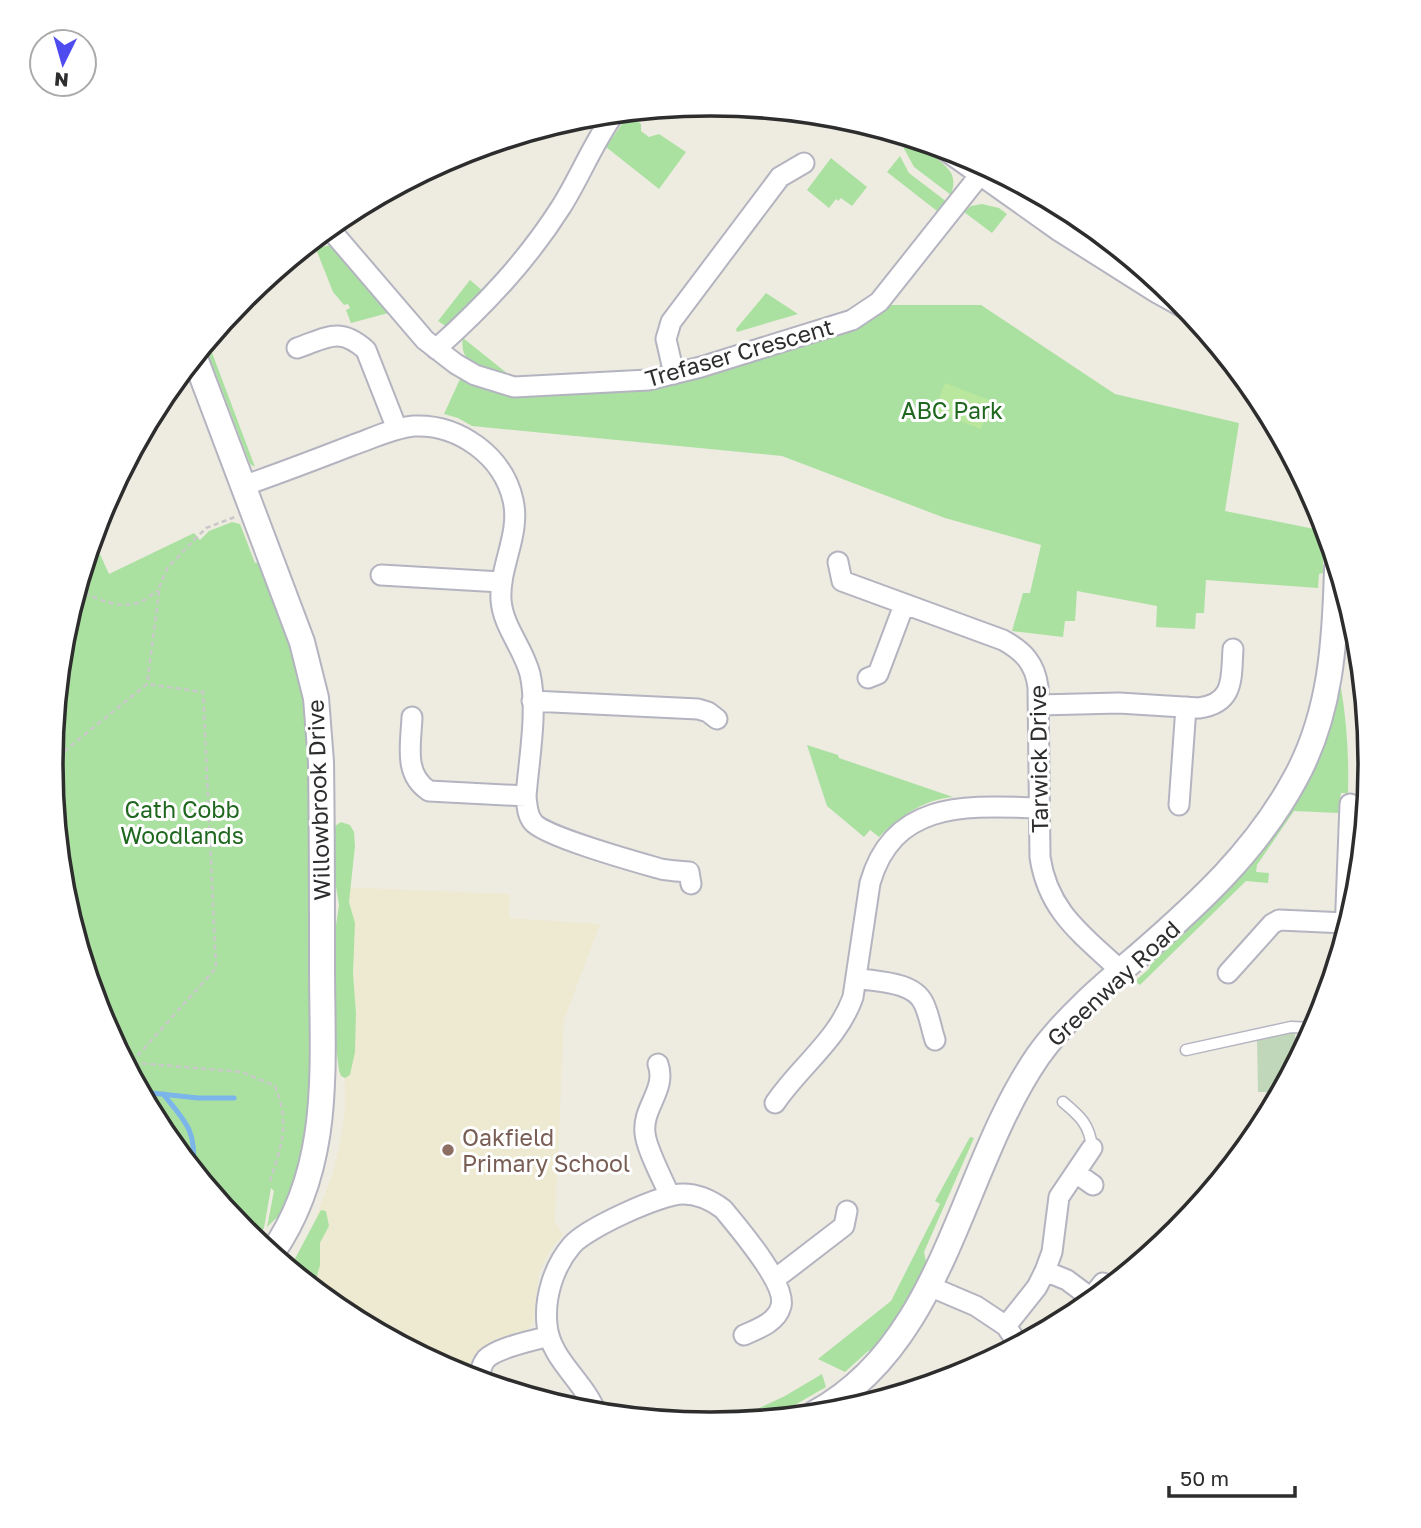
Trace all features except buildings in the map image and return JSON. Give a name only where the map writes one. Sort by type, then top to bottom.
[{"type":"street","points":[[436,349],[499,290],[529,253],[561,207],[607,125]]},
{"type":"street","points":[[674,374],[666,339],[671,323],[780,177],[804,163]]},
{"type":"street","points":[[976,174],[1148,287]]},
{"type":"street","name":"Trefaser Crescent","points":[[336,236],[415,329],[436,349],[475,375],[514,387],[648,380],[852,320],[864,313],[879,302],[979,176]]},
{"type":"street","points":[[1059,231],[1065,223]]},
{"type":"street","points":[[297,348],[337,335],[348,337],[359,344],[366,351],[397,429]]},
{"type":"street","name":"Willowbrook Drive","points":[[199,368],[289,601],[316,698],[321,762],[320,1127],[306,1187],[277,1245]]},
{"type":"street","points":[[243,486],[397,429],[413,426],[449,431],[467,439],[483,451],[499,468],[510,489],[515,513],[512,539],[501,582],[503,615],[524,656],[530,675],[533,701],[526,796],[531,821],[539,828],[664,870],[689,872],[691,884]]},
{"type":"street","name":"Tarwick Drive","points":[[838,562],[842,581],[1016,647],[1031,663],[1037,675],[1039,705],[1040,857],[1048,892],[1063,915],[1121,971]]},
{"type":"street","points":[[380,575],[501,582]]},
{"type":"street","points":[[868,678],[878,674],[904,605]]},
{"type":"street","name":"Greenway Road","points":[[837,1399],[848,1392],[886,1354],[918,1307],[1023,1079],[1078,1010],[1224,878],[1250,848],[1286,795],[1297,777],[1317,727],[1343,624]]},
{"type":"street","points":[[1039,705],[1119,703],[1210,707],[1226,696],[1231,680],[1233,649]]},
{"type":"street","points":[[533,701],[698,709],[717,719]]},
{"type":"street","points":[[1179,805],[1186,707]]},
{"type":"street","points":[[412,717],[410,763],[420,785],[429,791],[526,796]]},
{"type":"street","points":[[1347,885],[1350,804]]},
{"type":"street","points":[[775,1102],[839,1027],[853,997],[873,874],[884,850],[896,836],[927,815],[944,810],[1039,808]]},
{"type":"street","points":[[1228,973],[1272,924],[1279,920],[1337,927]]},
{"type":"street","points":[[856,978],[907,988],[916,994],[923,1002],[935,1040]]},
{"type":"street","points":[[658,1063],[663,1077],[646,1119],[645,1135],[670,1196]]},
{"type":"street","points":[[1006,1326],[1037,1287],[1045,1271],[1052,1252],[1059,1197],[1092,1148]]},
{"type":"street","points":[[1076,1173],[1093,1185]]},
{"type":"street","points":[[590,1400],[555,1350],[549,1336],[547,1324],[551,1287],[556,1268],[573,1244],[611,1220],[670,1196],[682,1194],[713,1201],[723,1209],[775,1279],[782,1296],[781,1307],[774,1318],[744,1335]]},
{"type":"street","points":[[775,1279],[844,1226],[847,1211]]},
{"type":"street","points":[[1045,1271],[1067,1280],[1084,1293]]},
{"type":"street","points":[[929,1286],[976,1307],[1006,1326],[1013,1336]]},
{"type":"street","points":[[481,1369],[486,1359],[495,1353],[549,1336]]},
{"type":"lane","points":[[1186,1050],[1291,1027],[1302,1027]]},
{"type":"lane","points":[[1063,1102],[1084,1120],[1090,1132],[1092,1148]]},
{"type":"path","points":[[63,752],[148,684],[160,589],[168,568],[206,528],[239,515]]},
{"type":"path","points":[[86,594],[114,604],[138,603],[160,589]]},
{"type":"path","points":[[135,1059],[216,968],[203,692],[148,684]]},
{"type":"path","points":[[137,1062],[242,1072],[275,1086],[283,1105],[284,1141],[270,1181]]},
{"type":"shaded area","name":"Oakfield Primary School","points":[[341,887],[510,894],[509,918],[600,924],[564,1020],[555,1222],[563,1235],[553,1246],[539,1273],[533,1324],[526,1331],[490,1342],[482,1348],[471,1365],[424,1345],[387,1325],[316,1278],[298,1263],[334,1170],[345,1105]]},
{"type":"green space","points":[[637,121],[641,124],[641,131],[649,137],[659,134],[686,152],[659,189],[606,147],[623,123]]},
{"type":"green space","points":[[903,146],[942,162],[953,178],[951,195],[914,167]]},
{"type":"green space","points":[[900,156],[909,173],[947,202],[937,211],[887,172]]},
{"type":"green space","points":[[831,158],[867,187],[852,206],[841,198],[838,201],[836,199],[829,208],[807,190]]},
{"type":"green space","points":[[982,204],[999,208],[1007,214],[992,233],[964,212],[971,206]]},
{"type":"green space","points":[[333,244],[392,312],[351,323],[346,310],[350,308],[333,292],[316,250]]},
{"type":"green space","points":[[470,280],[483,291],[447,327],[438,321]]},
{"type":"green space","points":[[766,293],[798,314],[737,332],[736,329]]},
{"type":"green space","name":"ABC Park","points":[[885,305],[981,305],[1115,394],[1239,423],[1225,511],[1314,529],[1323,555],[1323,573],[1319,574],[1318,588],[1206,580],[1204,613],[1196,613],[1195,629],[1156,627],[1157,606],[1077,591],[1075,621],[1065,621],[1063,637],[1012,631],[1023,593],[1030,593],[1041,545],[945,518],[782,456],[472,426],[444,414],[461,377],[649,387]]},
{"type":"green space","points":[[463,338],[508,374],[506,379],[469,361],[465,355]]},
{"type":"green space","points":[[212,352],[255,467],[250,464],[209,355]]},
{"type":"green space","points":[[945,383],[992,401],[981,429],[934,411]]},
{"type":"green space","name":"Cath Cobb Woodlands","points":[[232,522],[240,524],[255,563],[259,562],[297,661],[310,714],[312,1124],[290,1205],[267,1227],[274,1191],[271,1188],[262,1231],[224,1191],[172,1124],[150,1088],[112,1012],[97,972],[75,890],[64,806],[64,722],[69,679],[75,638],[99,551],[109,574],[194,533],[200,540],[209,531]]},
{"type":"green space","points":[[1337,682],[1343,701],[1348,766],[1348,793],[1341,793],[1338,813],[1294,811],[1257,865],[1256,872],[1269,873],[1268,883],[1246,881],[1140,985],[1135,981],[1207,910]]},
{"type":"green space","points":[[807,745],[953,797],[922,805],[895,822],[879,837],[870,830],[864,837],[827,806]]},
{"type":"green space","points":[[341,822],[350,825],[354,832],[355,846],[349,902],[355,923],[355,1052],[350,1075],[345,1078],[339,1071],[332,1015],[336,987],[335,932],[339,905],[333,869],[332,836],[335,826]]},
{"type":"green space","points":[[1295,1033],[1295,1041],[1269,1092],[1258,1092],[1257,1039]]},
{"type":"green space","points":[[970,1137],[974,1138],[924,1252],[928,1271],[881,1344],[867,1352],[845,1372],[818,1359],[891,1301],[940,1204],[935,1201]]},
{"type":"green space","points":[[321,1210],[326,1211],[329,1226],[320,1243],[320,1265],[317,1278],[294,1260]]},
{"type":"green space","points":[[822,1374],[826,1387],[793,1406],[755,1410]]},
{"type":"waterway","points":[[153,1093],[198,1098],[234,1098]]},
{"type":"waterway","points":[[163,1094],[188,1127],[194,1154]]},
{"type":"place","name":"Oakfield Primary School","points":[[448,1150]]}]
